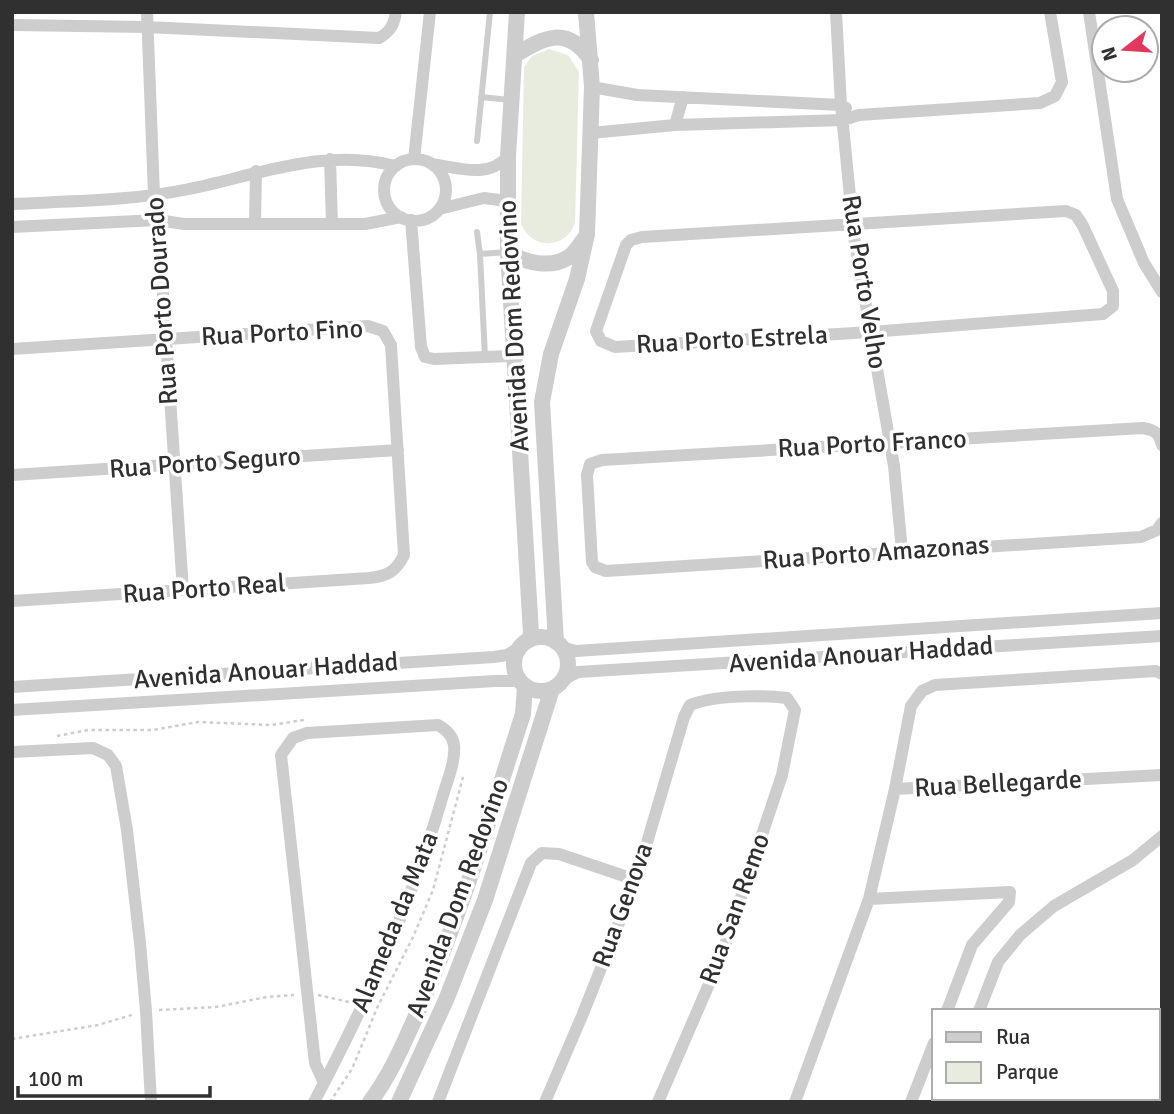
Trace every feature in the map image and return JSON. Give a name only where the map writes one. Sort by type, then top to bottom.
[{"type":"street","name":"Rua Porto Dourado","points":[[147,12],[154,195],[158,220],[183,590]]},
{"type":"street","points":[[12,25],[147,27],[379,38],[389,33],[396,12]]},
{"type":"street","points":[[414,159],[430,12]]},
{"type":"street","name":"Avenida Dom Redovino","points":[[370,1102],[383,1084],[406,1038],[446,944],[483,842],[523,714],[522,684],[514,668],[515,655],[531,633],[513,356],[507,201],[517,12]]},
{"type":"street","name":"Avenida Dom Redovino","points":[[399,1102],[446,1000],[480,913],[544,720],[567,667],[559,645],[542,402],[551,354],[577,279],[587,234],[593,87],[586,12]]},
{"type":"street","name":"Rua Porto Velho","points":[[836,12],[852,224],[890,443],[902,551]]},
{"type":"street","points":[[592,133],[675,125],[843,120],[859,115],[1040,103],[1055,96],[1062,82],[1050,12]]},
{"type":"street","points":[[1089,12],[1117,199],[1144,262],[1162,292]]},
{"type":"street","points":[[515,55],[539,41],[563,38],[580,44],[592,62]]},
{"type":"street","points":[[593,87],[637,95],[841,105],[859,115]]},
{"type":"street","points":[[675,125],[683,97]]},
{"type":"street","points":[[406,219],[392,211],[384,191],[389,173],[396,166],[414,159],[432,164],[485,170],[500,166],[508,156]]},
{"type":"street","points":[[12,204],[154,195],[190,189],[256,171],[330,159],[372,159],[396,166]]},
{"type":"street","points":[[330,159],[332,224]]},
{"type":"street","points":[[432,164],[439,171],[446,189],[439,209]]},
{"type":"street","points":[[255,223],[256,171]]},
{"type":"street","points":[[12,228],[158,220],[184,224],[365,224],[421,220],[439,209],[484,198],[507,201]]},
{"type":"street","name":"Rua Porto Estrela","points":[[1066,211],[1076,215],[1113,291],[1113,306],[1103,314],[871,332],[615,347],[601,341],[596,331],[626,245],[631,240],[642,237],[852,224],[1066,211]]},
{"type":"street","points":[[406,219],[421,347],[425,357],[434,359],[513,356]]},
{"type":"street","points":[[508,252],[519,259],[540,264],[556,262],[570,257],[587,234]]},
{"type":"street","name":"Rua Porto Fino","points":[[12,349],[368,326],[383,331],[391,345],[398,450]]},
{"type":"street","name":"Rua Porto Franco","points":[[595,567],[592,562],[587,475],[590,464],[602,460],[1143,428],[1154,430],[1162,445]]},
{"type":"street","name":"Rua Porto Seguro","points":[[12,475],[398,450]]},
{"type":"street","name":"Rua Porto Real","points":[[12,601],[386,576],[394,570],[404,555],[398,450]]},
{"type":"street","name":"Rua Porto Amazonas","points":[[595,567],[606,571],[1141,537],[1160,527]]},
{"type":"street","name":"Avenida Anouar Haddad","points":[[559,645],[576,651],[1162,613]]},
{"type":"street","name":"Avenida Anouar Haddad","points":[[557,685],[578,672],[1162,636]]},
{"type":"street","points":[[524,644],[543,637],[559,645]]},
{"type":"street","name":"Avenida Anouar Haddad","points":[[12,687],[494,657],[508,655],[524,644]]},
{"type":"street","name":"Rua Bellegarde","points":[[1162,674],[1156,671],[935,685],[922,691],[911,706],[895,789],[1162,775]]},
{"type":"street","name":"Avenida Anouar Haddad","points":[[12,710],[495,681],[522,684]]},
{"type":"street","points":[[522,684],[538,691],[557,685]]},
{"type":"street","name":"Rua Genova","points":[[545,1102],[636,880],[684,717],[690,705],[703,700],[774,696],[787,698],[795,710]]},
{"type":"street","name":"Rua San Remo","points":[[658,1102],[722,954],[782,775],[795,710]]},
{"type":"street","name":"Alameda da Mata","points":[[307,994],[281,755],[288,743],[299,734],[433,724],[443,728],[452,737],[455,748],[437,814],[403,913],[363,1005],[314,1102]]},
{"type":"street","points":[[12,752],[93,748],[107,755],[118,773],[127,830],[146,1011],[151,1102]]},
{"type":"street","points":[[795,1102],[869,899],[895,789]]},
{"type":"street","points":[[980,1009],[998,962],[1020,935],[1054,906],[1133,860],[1162,836]]},
{"type":"street","points":[[438,1102],[531,863],[542,853],[559,854],[636,880]]},
{"type":"street","points":[[869,899],[1010,892],[1009,902],[972,945],[948,1009]]},
{"type":"street","points":[[307,994],[315,1063],[324,1083]]},
{"type":"street","points":[[912,1102],[932,1048]]},
{"type":"lane","points":[[477,141],[490,12]]},
{"type":"lane","points":[[481,97],[512,100]]},
{"type":"lane","points":[[477,232],[485,357]]},
{"type":"lane","points":[[480,254],[508,252]]},
{"type":"path","points":[[50,738],[88,730],[153,730],[198,722],[271,725],[314,719]]},
{"type":"path","points":[[330,1102],[352,1069],[377,1008],[433,890],[465,767]]},
{"type":"path","points":[[12,1039],[99,1025],[146,1011],[216,1007],[267,997],[307,994],[363,1005]]},
{"type":"green space","points":[[549,49],[568,55],[579,72],[575,223],[564,238],[548,243],[533,239],[521,224],[524,67],[532,56]]}]
